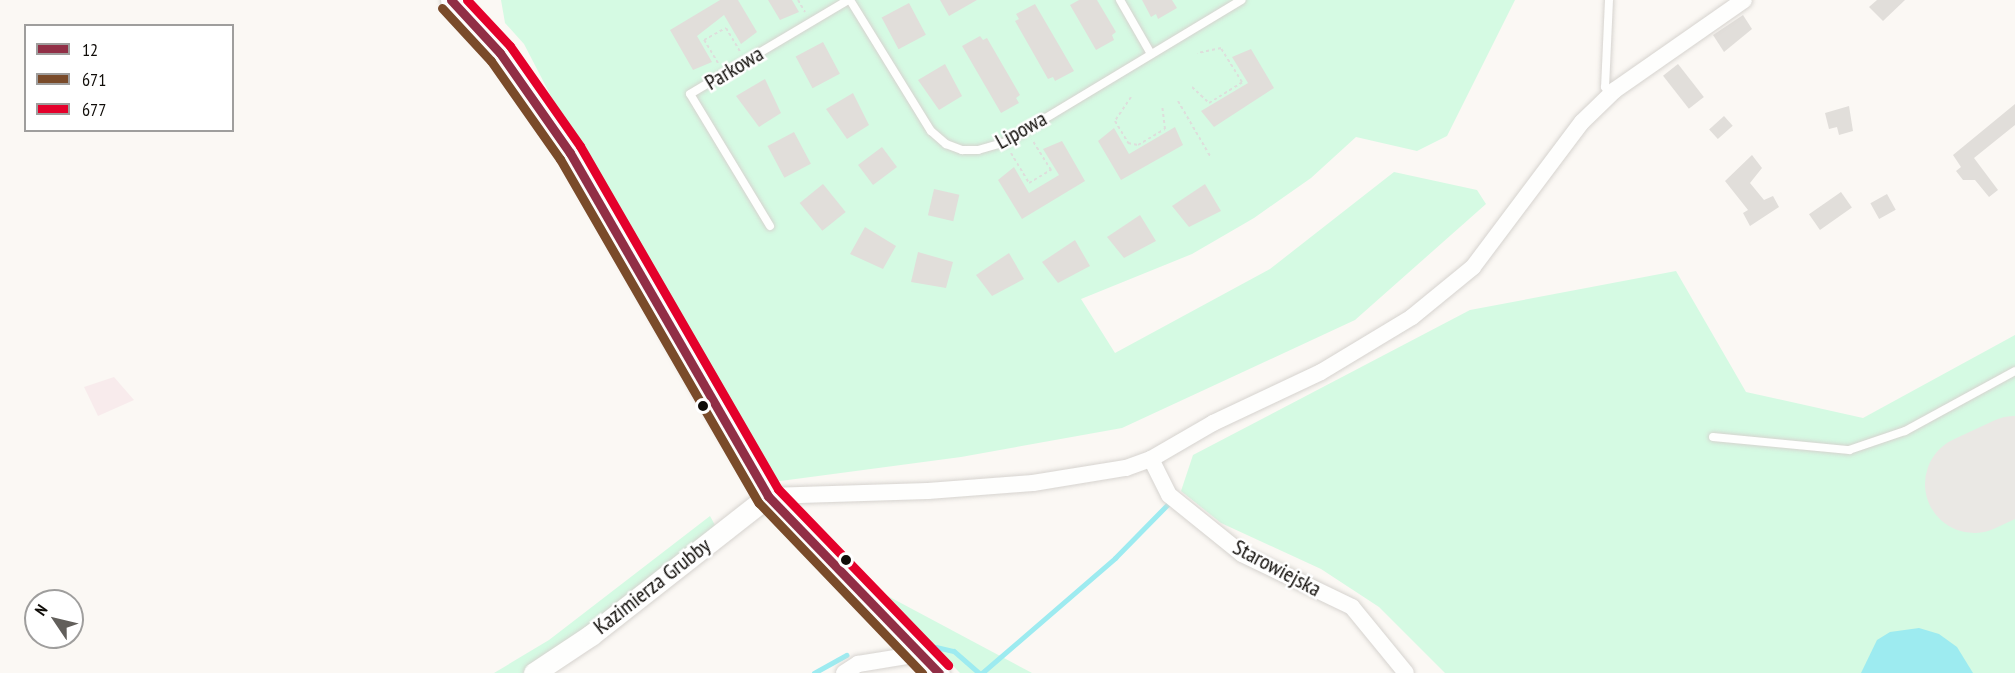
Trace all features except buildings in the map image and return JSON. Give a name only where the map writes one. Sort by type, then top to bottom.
[{"type":"street","points":[[768,496],[928,491],[1033,483],[1126,468],[1152,459],[1213,423],[1321,372],[1412,317],[1473,267],[1582,122],[1610,95],[1744,0]]},
{"type":"street","points":[[456,1],[500,52],[570,153],[724,426],[768,496],[939,673]]},
{"type":"street","name":"Starowiejska","points":[[1152,459],[1169,495],[1242,554],[1352,607],[1406,673]]},
{"type":"street","name":"Kazimierza Grubby","points":[[534,673],[591,635],[768,496]]},
{"type":"street","points":[[844,673],[858,664],[920,654]]},
{"type":"lane","name":"Parkowa","points":[[770,226],[690,94],[849,0]]},
{"type":"lane","name":"Lipowa","points":[[849,0],[931,131],[962,150],[985,149],[1005,142],[1241,0]]},
{"type":"lane","points":[[1120,0],[1151,54]]},
{"type":"lane","points":[[1609,0],[1605,87],[1610,95]]},
{"type":"lane","points":[[1713,437],[1850,450],[1905,431],[2015,371]]},
{"type":"path","points":[[798,0],[811,22]]},
{"type":"path","points":[[724,74],[705,40],[726,28],[746,61]]},
{"type":"path","points":[[1192,87],[1209,103],[1242,82],[1221,48],[1198,53]]},
{"type":"path","points":[[1131,97],[1115,121],[1128,142],[1138,145],[1165,129],[1162,106]]},
{"type":"path","points":[[1178,100],[1210,156]]},
{"type":"path","points":[[1005,142],[1029,183],[1051,170],[1026,130]]},
{"type":"shaded area","points":[[114,377],[134,400],[98,416],[84,387]]},
{"type":"green space","points":[[501,0],[1515,0],[1447,136],[1417,151],[1356,137],[1311,178],[1254,218],[1192,254],[1081,299],[1115,353],[1270,269],[1394,172],[1477,190],[1486,204],[1355,320],[1122,428],[961,457],[773,482],[745,441],[581,154],[524,44],[505,23]]},
{"type":"green space","points":[[1676,271],[1746,392],[1863,418],[2015,335],[2015,673],[1445,673],[1379,607],[1321,569],[1221,523],[1181,491],[1193,455],[1470,310]]},
{"type":"green space","points":[[710,516],[716,527],[561,648],[523,673],[494,673],[549,640]]},
{"type":"green space","points":[[884,594],[1032,673],[960,673]]},
{"type":"water","points":[[1919,628],[1939,634],[1957,647],[1973,673],[1861,673],[1877,640],[1890,632]]},
{"type":"waterway","points":[[982,673],[1115,558],[1169,503]]},
{"type":"waterway","points":[[936,647],[954,651],[979,673]]},
{"type":"waterway","points":[[814,673],[846,655]]},
{"type":"runway","points":[[1974,484],[2015,465]]},
{"type":"transit line","name":"12","points":[[451,0],[500,53],[570,153],[768,496],[939,673]]},
{"type":"transit line","name":"677","points":[[467,0],[510,46],[580,146],[778,489],[948,665]]},
{"type":"transit line","name":"671","points":[[442,8],[491,61],[560,159],[759,503],[922,673]]}]
